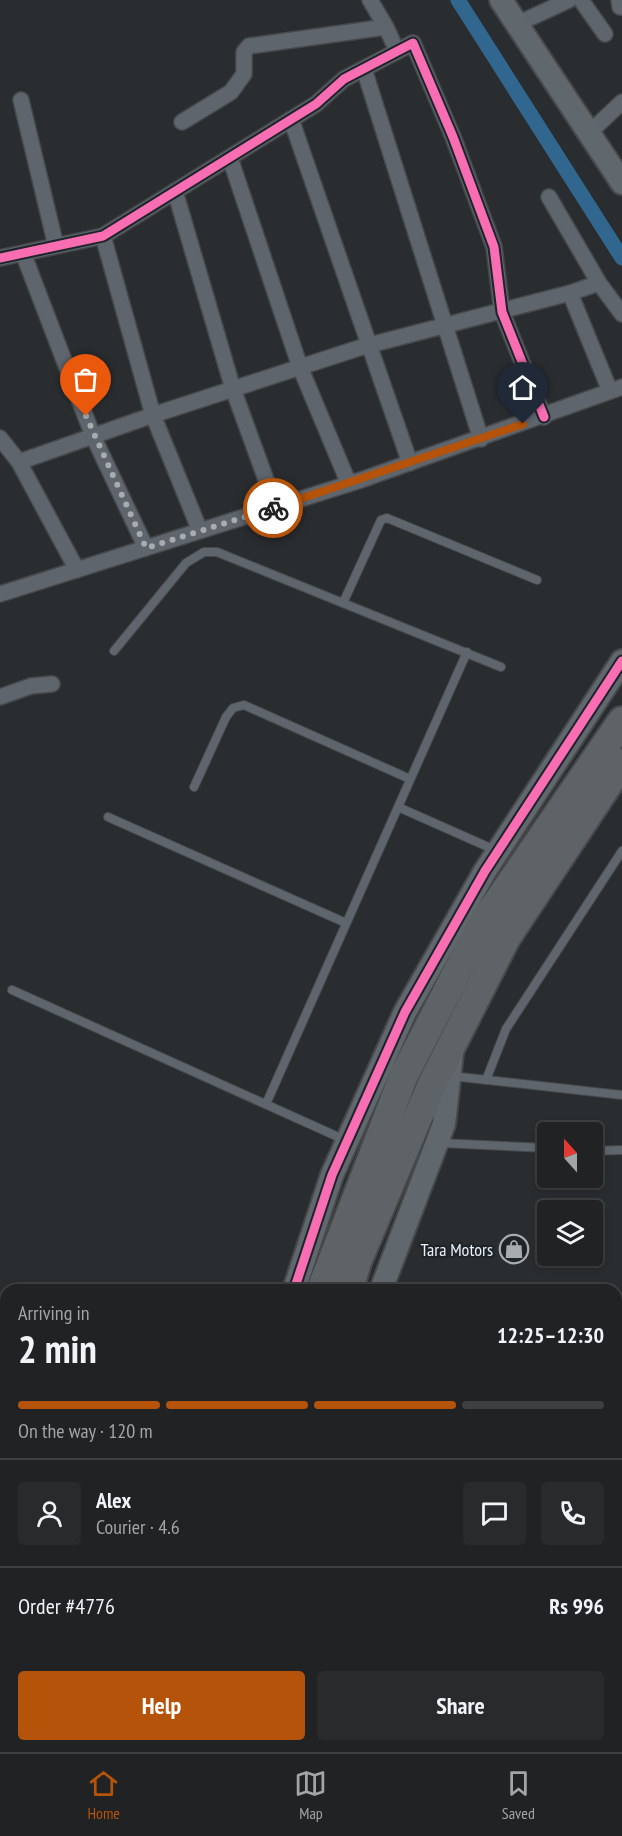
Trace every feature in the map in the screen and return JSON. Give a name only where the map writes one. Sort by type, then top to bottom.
[{"type":"highway","points":[[323,1284],[404,1075],[481,926],[622,721]]},
{"type":"highway","points":[[351,1284],[357,1262],[432,1084],[506,938],[622,763]]},
{"type":"street","points":[[370,0],[397,51]]},
{"type":"street","points":[[501,0],[622,183]]},
{"type":"street","points":[[517,24],[569,0]]},
{"type":"street","points":[[580,0],[605,34]]},
{"type":"street","points":[[182,122],[231,92],[244,74],[244,52],[249,46],[386,27]]},
{"type":"street","points":[[0,258],[103,236],[316,104],[344,79],[413,43],[453,137],[494,247],[502,312],[544,417]]},
{"type":"street","points":[[364,69],[443,326],[481,439]]},
{"type":"street","points":[[21,100],[56,246]]},
{"type":"street","points":[[589,133],[622,102]]},
{"type":"street","points":[[291,119],[410,463]]},
{"type":"street","points":[[230,158],[300,367],[349,484]]},
{"type":"street","points":[[175,191],[233,389],[276,507]]},
{"type":"street","points":[[549,196],[599,283],[622,314]]},
{"type":"street","points":[[103,236],[153,415],[200,531]]},
{"type":"street","points":[[23,253],[93,436],[146,548]]},
{"type":"street","points":[[19,462],[153,415],[371,345],[502,312],[599,283]]},
{"type":"street","points":[[0,594],[349,484],[544,417],[616,389],[570,293]]},
{"type":"street","points":[[0,438],[19,462],[77,570]]},
{"type":"street","points":[[296,1284],[332,1175],[405,1012],[498,852],[622,661]]},
{"type":"street","points":[[0,697],[31,686],[52,684]]},
{"type":"street","points":[[383,1284],[444,1124],[453,1042]]},
{"type":"lane","points":[[343,603],[381,520],[387,518],[537,580]]},
{"type":"lane","points":[[114,651],[186,563],[204,552],[227,555],[501,667]]},
{"type":"lane","points":[[266,1104],[467,652]]},
{"type":"lane","points":[[194,787],[226,717],[233,708],[244,705],[410,779]]},
{"type":"lane","points":[[398,807],[498,852]]},
{"type":"lane","points":[[108,817],[346,923]]},
{"type":"lane","points":[[486,1080],[506,1029],[622,851]]},
{"type":"lane","points":[[12,990],[347,1141]]},
{"type":"lane","points":[[449,1076],[622,1095]]},
{"type":"lane","points":[[437,1143],[537,1148]]},
{"type":"lane","points":[[603,1150],[622,1150]]},
{"type":"waterway","points":[[458,0],[622,258]]},
{"type":"cycle path","points":[[0,258],[103,236],[316,104],[344,79],[413,43],[453,137],[494,247],[502,312],[544,417]]},
{"type":"cycle path","points":[[296,1284],[332,1175],[405,1012],[485,871],[622,661]]},
{"type":"way so far","points":[[86,416],[93,436],[146,548],[273,508]]},
{"type":"place","name":"Tara Motors","points":[[514,1249]]},
{"type":"route","points":[[273,508],[523,424]]}]
